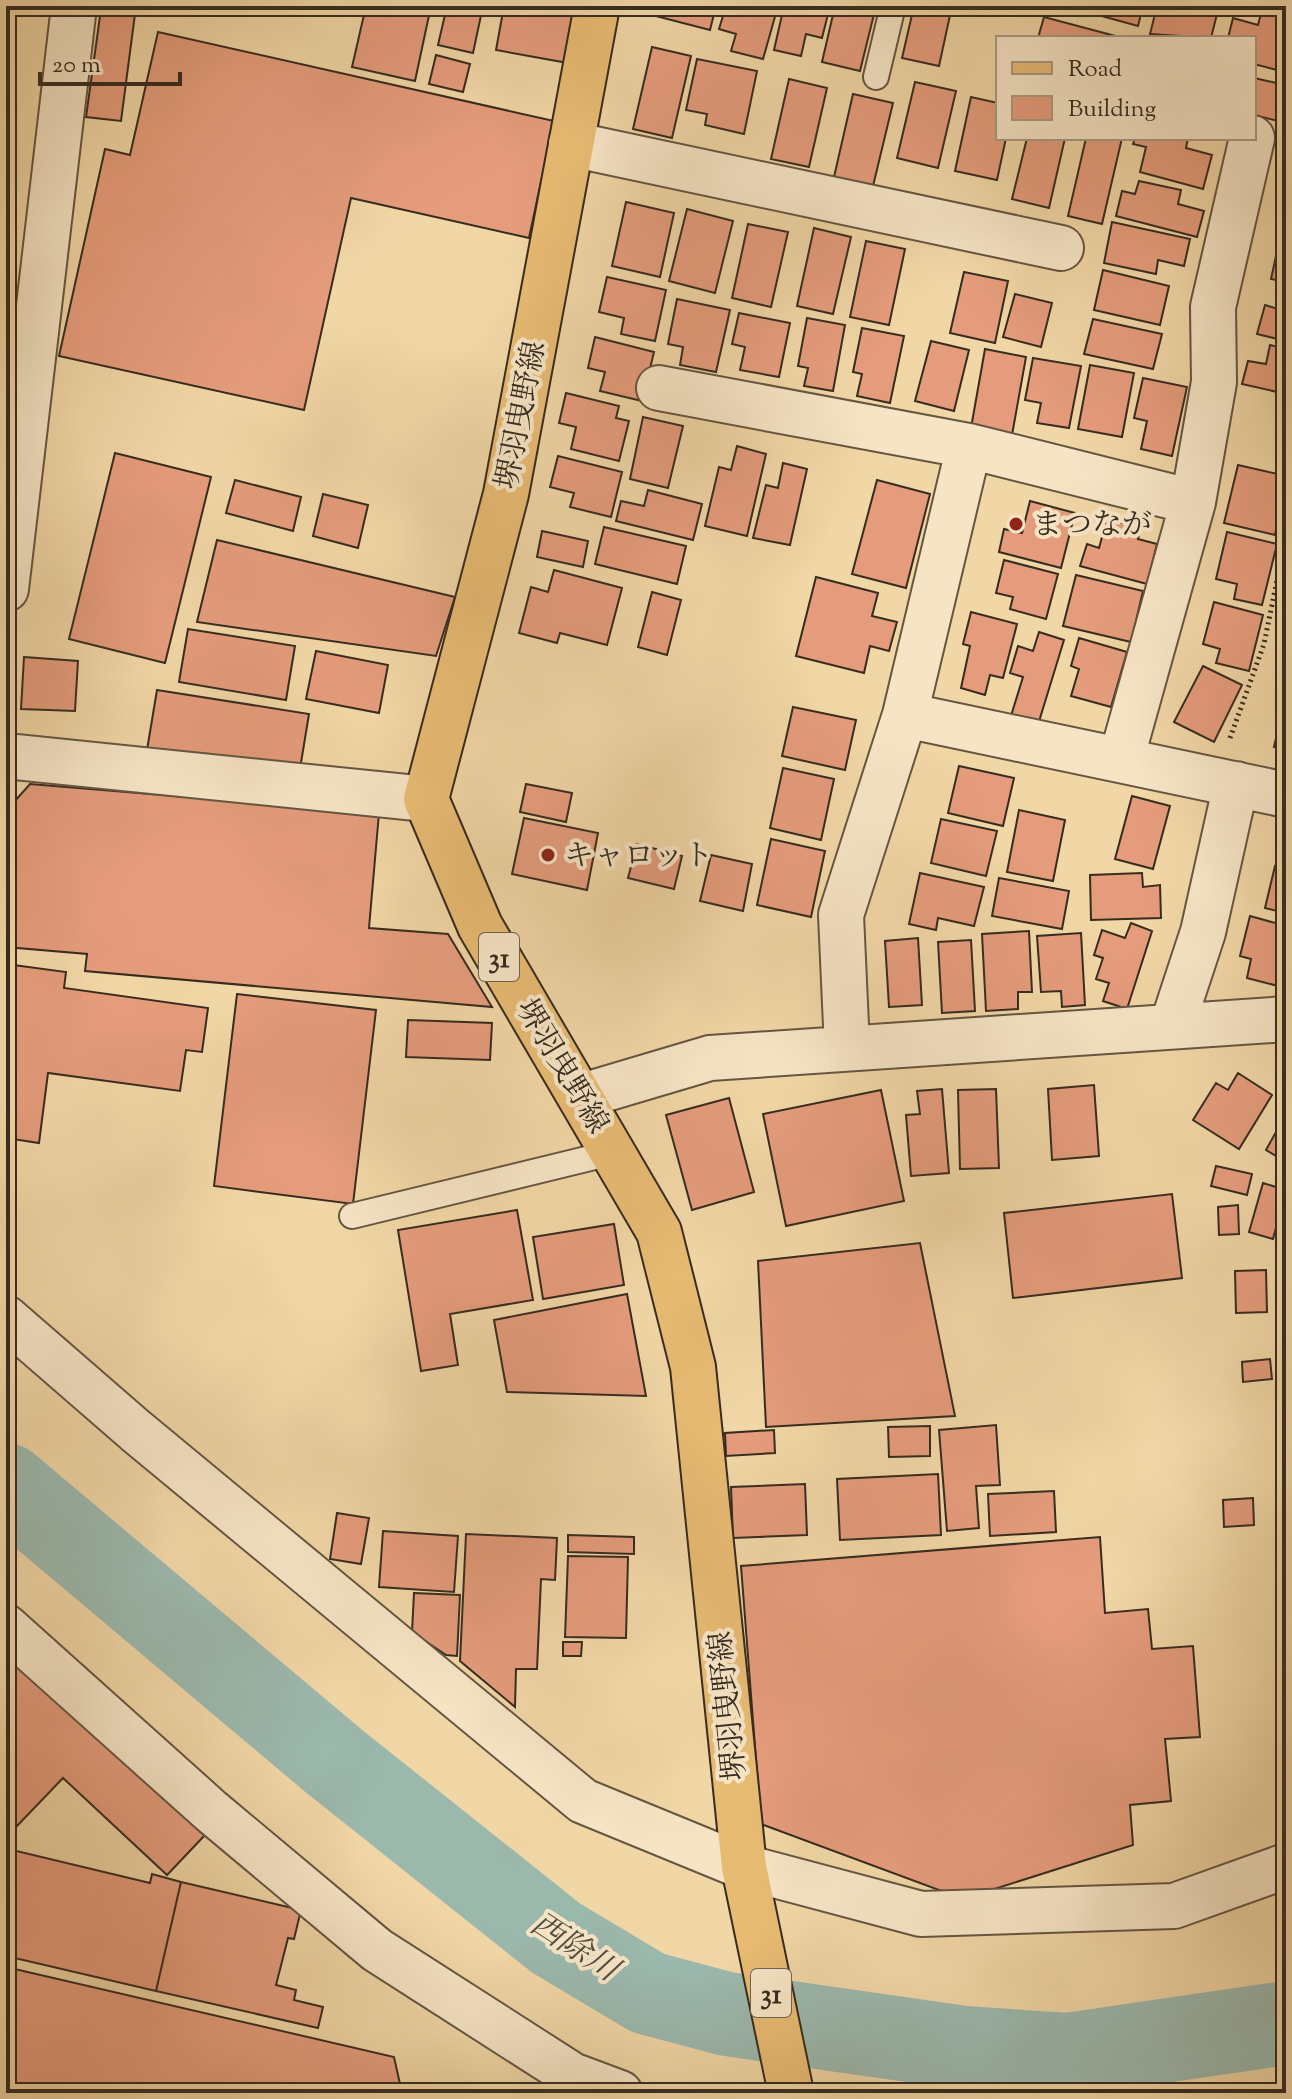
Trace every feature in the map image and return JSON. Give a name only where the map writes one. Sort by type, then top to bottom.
[{"type":"main road","name":"堺羽曳野線","points":[[597,6],[506,494],[426,799],[480,926],[615,1152],[659,1232],[693,1367],[747,1880],[791,2093]]},
{"type":"street","points":[[6,589],[74,6]]},
{"type":"street","points":[[1256,137],[1286,142]]},
{"type":"street","points":[[1121,760],[1193,502],[1214,382],[1213,307],[1252,140]]},
{"type":"street","points":[[571,144],[1061,248]]},
{"type":"street","points":[[659,388],[969,446],[1193,502]]},
{"type":"street","points":[[847,1048],[841,915],[905,715],[969,446]]},
{"type":"street","points":[[905,715],[1286,795]]},
{"type":"street","points":[[6,756],[426,799]]},
{"type":"street","points":[[1172,1026],[1203,932],[1225,782]]},
{"type":"street","points":[[582,1096],[710,1058],[1286,1019]]},
{"type":"street","points":[[6,1318],[136,1431],[583,1801],[747,1880],[921,1914],[1174,1906],[1286,1866]]},
{"type":"street","points":[[6,1627],[211,1811],[377,1950],[572,2075],[620,2093]]},
{"type":"lane","points":[[876,77],[893,6]]},
{"type":"lane","points":[[352,1216],[615,1152]]},
{"type":"path","points":[[1225,782],[1264,644],[1286,536]]},
{"type":"building","points":[[366,6],[431,6],[415,81],[352,67]]},
{"type":"building","points":[[447,6],[483,6],[473,53],[438,45]]},
{"type":"building","points":[[504,6],[579,6],[568,63],[496,50]]},
{"type":"building","points":[[654,6],[716,6],[710,30],[652,15]]},
{"type":"building","points":[[726,6],[778,6],[763,59],[731,51],[736,34],[719,29]]},
{"type":"building","points":[[784,6],[830,6],[822,38],[806,34],[801,56],[774,50]]},
{"type":"building","points":[[835,6],[876,6],[860,71],[822,62]]},
{"type":"building","points":[[914,6],[952,6],[939,66],[902,58]]},
{"type":"building","points":[[1035,6],[1069,6],[1067,14]]},
{"type":"building","points":[[1082,6],[1143,6],[1138,26],[1080,10]]},
{"type":"building","points":[[1157,6],[1219,6],[1212,36],[1150,34]]},
{"type":"building","points":[[1263,6],[1286,6],[1286,34],[1277,70],[1256,65],[1256,36],[1228,36],[1233,18],[1258,25]]},
{"type":"building","points":[[101,9],[135,14],[121,121],[86,117]]},
{"type":"building","points":[[1044,17],[1115,36],[1039,36]]},
{"type":"building","points":[[158,32],[554,121],[529,238],[351,198],[304,410],[59,356],[105,149],[130,155]]},
{"type":"building","points":[[652,47],[691,56],[672,138],[633,129]]},
{"type":"building","points":[[436,55],[470,64],[463,92],[429,84]]},
{"type":"building","points":[[697,59],[757,71],[744,134],[705,125],[707,114],[686,110]]},
{"type":"building","points":[[1256,78],[1286,85],[1286,123],[1256,116]]},
{"type":"building","points":[[789,79],[827,88],[809,167],[771,159]]},
{"type":"building","points":[[915,82],[956,91],[938,168],[897,158]]},
{"type":"building","points":[[853,94],[893,103],[873,186],[834,177]]},
{"type":"building","points":[[971,97],[996,103],[996,140],[1006,140],[997,180],[955,171]]},
{"type":"building","points":[[1027,140],[1065,140],[1049,208],[1012,199]]},
{"type":"building","points":[[1086,140],[1122,140],[1102,224],[1068,216]]},
{"type":"building","points":[[1134,140],[1188,140],[1186,148],[1212,155],[1203,189],[1140,172],[1146,147],[1133,144]]},
{"type":"building","points":[[1139,181],[1181,190],[1178,204],[1204,211],[1197,237],[1116,216],[1122,191],[1135,194]]},
{"type":"building","points":[[1286,195],[1286,225],[1278,223]]},
{"type":"building","points":[[626,202],[674,213],[660,277],[612,266]]},
{"type":"building","points":[[687,209],[733,221],[715,293],[669,281]]},
{"type":"building","points":[[1112,222],[1190,239],[1184,266],[1158,260],[1156,274],[1104,263]]},
{"type":"building","points":[[748,224],[788,232],[771,307],[732,298]]},
{"type":"building","points":[[814,228],[851,237],[833,314],[797,306]]},
{"type":"building","points":[[1281,233],[1286,234],[1286,282],[1271,279]]},
{"type":"building","points":[[866,241],[905,249],[889,325],[850,317]]},
{"type":"building","points":[[1103,270],[1169,286],[1160,325],[1094,310]]},
{"type":"building","points":[[964,272],[1008,281],[995,343],[950,333]]},
{"type":"building","points":[[607,277],[666,290],[655,341],[621,334],[624,318],[599,312]]},
{"type":"building","points":[[1283,289],[1286,289],[1286,341],[1257,334],[1265,305],[1278,309]]},
{"type":"building","points":[[1015,294],[1052,303],[1041,347],[1003,337]]},
{"type":"building","points":[[677,299],[730,310],[716,372],[680,365],[683,347],[668,344]]},
{"type":"building","points":[[739,313],[790,323],[779,377],[740,370],[745,347],[732,344]]},
{"type":"building","points":[[807,318],[845,325],[833,391],[804,386],[808,368],[798,366]]},
{"type":"building","points":[[1093,319],[1162,334],[1153,369],[1084,354]]},
{"type":"building","points":[[862,328],[904,336],[890,403],[857,396],[862,374],[853,372]]},
{"type":"building","points":[[595,337],[654,352],[642,401],[600,391],[605,372],[588,368]]},
{"type":"building","points":[[931,341],[969,350],[954,411],[915,401]]},
{"type":"building","points":[[1270,345],[1286,349],[1286,394],[1242,384],[1248,361],[1266,364]]},
{"type":"building","points":[[985,349],[1026,357],[1012,435],[971,428]]},
{"type":"building","points":[[1033,358],[1081,366],[1069,428],[1037,423],[1041,403],[1025,400]]},
{"type":"building","points":[[1090,365],[1134,373],[1122,437],[1078,429]]},
{"type":"building","points":[[1143,378],[1187,387],[1172,456],[1141,449],[1147,421],[1134,418]]},
{"type":"building","points":[[566,393],[619,406],[616,418],[629,421],[619,461],[571,449],[576,427],[559,423]]},
{"type":"building","points":[[643,417],[683,426],[668,488],[630,479]]},
{"type":"building","points":[[737,446],[766,454],[747,536],[705,526],[719,467],[731,470]]},
{"type":"building","points":[[115,453],[211,477],[165,663],[69,639]]},
{"type":"building","points":[[558,456],[622,472],[611,517],[570,507],[574,493],[550,487]]},
{"type":"building","points":[[783,463],[807,469],[790,545],[753,538],[766,485],[778,488]]},
{"type":"building","points":[[1238,465],[1286,476],[1275,535],[1224,523]]},
{"type":"building","points":[[235,480],[301,497],[293,531],[226,513]]},
{"type":"building","points":[[877,480],[930,494],[906,588],[852,574]]},
{"type":"building","points":[[648,490],[702,504],[693,540],[616,521],[621,501],[644,506]]},
{"type":"building","points":[[323,494],[368,505],[358,548],[313,536]]},
{"type":"building","points":[[1030,501],[1075,513],[1061,568],[999,552],[1004,529],[1022,533]]},
{"type":"building","points":[[1107,519],[1141,528],[1138,539],[1157,544],[1147,584],[1080,566],[1087,544],[1099,548]]},
{"type":"building","points":[[604,527],[686,546],[677,584],[595,564]]},
{"type":"building","points":[[542,531],[588,541],[583,567],[537,557]]},
{"type":"building","points":[[1227,532],[1277,544],[1262,605],[1234,599],[1237,584],[1216,579]]},
{"type":"building","points":[[217,540],[455,597],[436,656],[197,622]]},
{"type":"building","points":[[1004,560],[1058,574],[1046,619],[1010,609],[1013,597],[996,593]]},
{"type":"building","points":[[554,570],[622,588],[607,645],[560,633],[557,643],[519,633],[531,587],[548,592]]},
{"type":"building","points":[[1076,575],[1143,591],[1131,642],[1063,626]]},
{"type":"building","points":[[816,577],[878,593],[872,616],[897,622],[889,651],[870,646],[864,673],[796,656]]},
{"type":"building","points":[[652,592],[681,600],[667,655],[638,647]]},
{"type":"building","points":[[1214,602],[1263,615],[1249,671],[1216,663],[1220,649],[1203,644]]},
{"type":"building","points":[[971,612],[1017,624],[1003,678],[990,675],[985,695],[961,688],[970,646],[963,644]]},
{"type":"building","points":[[188,629],[295,646],[286,700],[179,682]]},
{"type":"building","points":[[1039,632],[1064,640],[1037,728],[1010,719],[1023,677],[1010,673],[1018,646],[1033,651]]},
{"type":"building","points":[[1079,638],[1127,652],[1111,707],[1071,696],[1079,669],[1071,666]]},
{"type":"building","points":[[316,651],[388,665],[379,713],[306,699]]},
{"type":"building","points":[[24,657],[78,661],[75,711],[21,709]]},
{"type":"building","points":[[1203,666],[1242,685],[1214,742],[1174,722]]},
{"type":"building","points":[[157,690],[309,714],[299,775],[147,750]]},
{"type":"building","points":[[1286,695],[1286,749],[1274,747]]},
{"type":"building","points":[[793,707],[856,720],[845,770],[782,756]]},
{"type":"building","points":[[959,766],[1014,778],[1003,826],[948,813]]},
{"type":"building","points":[[783,768],[834,779],[821,840],[770,828]]},
{"type":"building","points":[[30,784],[379,813],[369,928],[448,934],[492,1007],[85,971],[87,954],[6,947],[6,811]]},
{"type":"building","points":[[526,784],[572,793],[566,822],[520,812]]},
{"type":"building","points":[[1132,796],[1170,806],[1153,869],[1115,859]]},
{"type":"building","points":[[1019,810],[1065,820],[1053,881],[1007,872]]},
{"type":"building","points":[[524,818],[598,833],[587,890],[512,874]]},
{"type":"building","points":[[941,819],[997,831],[986,876],[931,863]]},
{"type":"building","points":[[771,839],[825,851],[811,917],[757,905]]},
{"type":"building","points":[[637,844],[682,856],[674,889],[628,878]]},
{"type":"building","points":[[711,855],[752,864],[743,911],[700,901]]},
{"type":"building","points":[[1275,866],[1286,868],[1286,913],[1265,908]]},
{"type":"building","points":[[920,873],[984,887],[974,926],[938,918],[936,930],[909,924]]},
{"type":"building","points":[[1142,873],[1143,887],[1160,885],[1161,918],[1091,920],[1090,875]]},
{"type":"building","points":[[999,878],[1069,891],[1062,929],[992,916]]},
{"type":"building","points":[[1250,916],[1286,926],[1286,988],[1247,978],[1251,959],[1240,956]]},
{"type":"building","points":[[1131,923],[1152,931],[1127,1009],[1103,1001],[1109,983],[1096,979],[1103,958],[1094,955],[1102,930],[1125,938]]},
{"type":"building","points":[[1029,931],[1032,992],[1018,992],[1018,1009],[986,1011],[982,934]]},
{"type":"building","points":[[1081,933],[1085,1005],[1062,1007],[1061,991],[1041,992],[1037,936]]},
{"type":"building","points":[[918,938],[922,1005],[889,1007],[885,941]]},
{"type":"building","points":[[971,940],[975,1011],[942,1013],[938,942]]},
{"type":"building","points":[[6,964],[66,972],[64,988],[208,1008],[202,1052],[186,1050],[180,1091],[48,1073],[39,1143],[6,1138]]},
{"type":"building","points":[[237,994],[376,1010],[353,1204],[214,1186]]},
{"type":"building","points":[[408,1020],[492,1023],[490,1060],[406,1057]]},
{"type":"building","points":[[1238,1073],[1272,1095],[1239,1149],[1193,1120],[1216,1083],[1228,1090]]},
{"type":"building","points":[[1094,1085],[1099,1156],[1052,1160],[1048,1089]]},
{"type":"building","points":[[942,1089],[949,1173],[911,1176],[906,1115],[920,1114],[917,1091]]},
{"type":"building","points":[[996,1089],[999,1168],[960,1169],[958,1090]]},
{"type":"building","points":[[881,1090],[904,1201],[786,1226],[763,1114]]},
{"type":"building","points":[[729,1098],[754,1192],[692,1210],[666,1115]]},
{"type":"building","points":[[1286,1114],[1286,1162],[1266,1150]]},
{"type":"building","points":[[1216,1166],[1252,1174],[1247,1195],[1211,1186]]},
{"type":"building","points":[[1263,1183],[1286,1190],[1273,1239],[1249,1232]]},
{"type":"building","points":[[1172,1194],[1182,1278],[1013,1298],[1004,1213]]},
{"type":"building","points":[[1238,1205],[1239,1234],[1219,1235],[1218,1207]]},
{"type":"building","points":[[517,1210],[533,1300],[450,1314],[458,1365],[421,1371],[398,1230]]},
{"type":"building","points":[[614,1224],[624,1285],[543,1299],[533,1237]]},
{"type":"building","points":[[920,1243],[955,1416],[766,1427],[758,1261]]},
{"type":"building","points":[[1266,1270],[1267,1312],[1236,1313],[1235,1271]]},
{"type":"building","points":[[627,1294],[646,1396],[507,1392],[494,1320]]},
{"type":"building","points":[[1276,1347],[1286,1347],[1286,1378],[1279,1379]]},
{"type":"building","points":[[1270,1359],[1272,1379],[1243,1382],[1242,1362]]},
{"type":"building","points":[[996,1425],[1000,1485],[976,1486],[979,1528],[947,1531],[939,1430]]},
{"type":"building","points":[[930,1426],[930,1456],[889,1457],[888,1427]]},
{"type":"building","points":[[774,1430],[775,1453],[726,1456],[725,1433]]},
{"type":"building","points":[[938,1474],[941,1535],[840,1540],[837,1479]]},
{"type":"building","points":[[805,1484],[807,1535],[733,1538],[731,1487]]},
{"type":"building","points":[[1054,1491],[1056,1532],[990,1536],[988,1494]]},
{"type":"building","points":[[1253,1498],[1254,1525],[1224,1527],[1223,1500]]},
{"type":"building","points":[[337,1513],[369,1518],[361,1564],[330,1559]]},
{"type":"building","points":[[383,1531],[458,1536],[454,1592],[379,1587]]},
{"type":"building","points":[[466,1534],[557,1538],[555,1580],[541,1579],[537,1669],[516,1669],[515,1707],[460,1661]]},
{"type":"building","points":[[568,1535],[634,1537],[634,1554],[568,1552]]},
{"type":"building","points":[[1100,1537],[1105,1613],[1148,1609],[1152,1649],[1193,1646],[1200,1737],[1165,1739],[1171,1801],[1130,1805],[1133,1845],[963,1899],[761,1824],[741,1566]]},
{"type":"building","points":[[568,1556],[628,1557],[626,1638],[565,1637]]},
{"type":"building","points":[[414,1593],[460,1595],[457,1656],[446,1655],[412,1632]]},
{"type":"building","points":[[563,1642],[582,1642],[581,1656],[563,1656]]},
{"type":"building","points":[[6,1646],[206,1834],[167,1875],[63,1778],[17,1826],[6,1821]]},
{"type":"building","points":[[6,1837],[10,1838],[8,1849],[150,1883],[152,1874],[181,1882],[156,1991],[6,1956]]},
{"type":"building","points":[[181,1882],[301,1910],[294,1939],[288,1938],[276,1985],[296,1990],[294,2000],[323,2007],[318,2028],[156,1991]]},
{"type":"building","points":[[6,1967],[394,2057],[402,2093],[6,2093]]},
{"type":"waterway","name":"西除川","points":[[6,1485],[335,1762],[556,1938],[648,1993],[727,2014],[965,2048],[1067,2055],[1286,2023]]},
{"type":"place","name":"まつなが","points":[[1016,524]]},
{"type":"place","name":"キャロット","points":[[548,855]]}]
